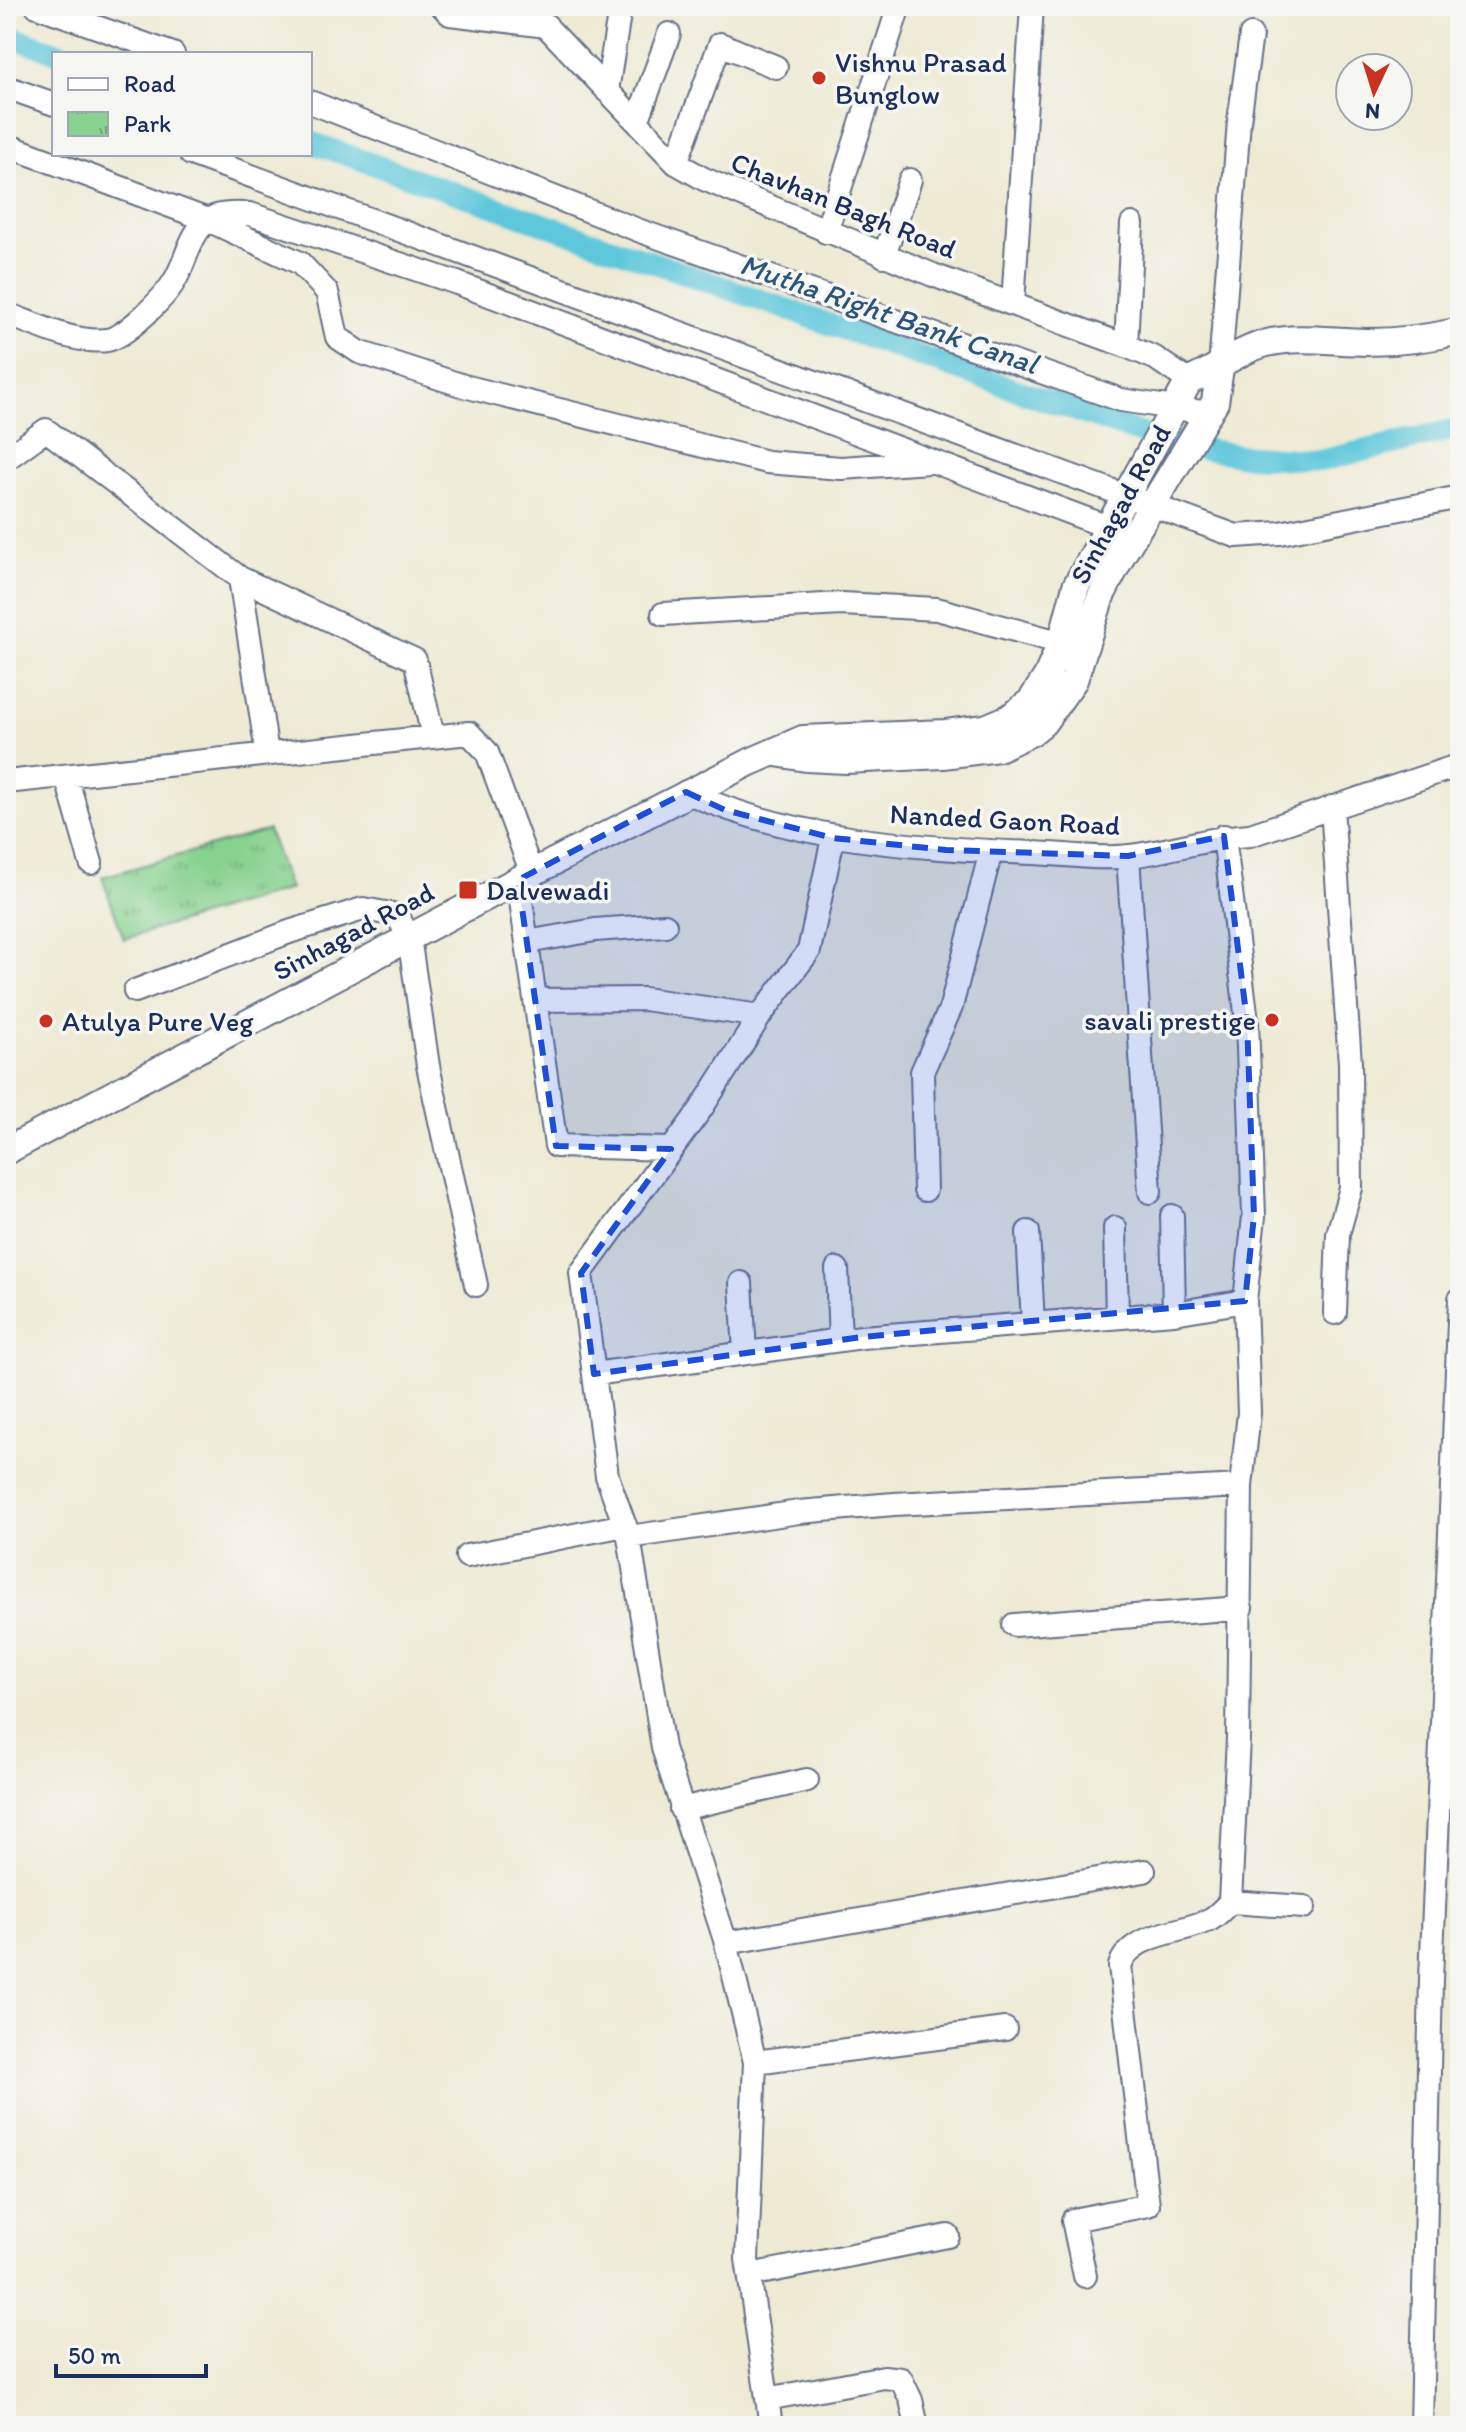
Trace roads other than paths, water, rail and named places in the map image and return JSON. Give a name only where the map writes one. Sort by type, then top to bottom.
[{"type":"main road","points":[[1189,381],[1220,368],[1240,353],[1288,339],[1369,342],[1424,339],[1460,331]]},
{"type":"main road","name":"Sinhagad Road","points":[[1073,646],[1133,536],[1215,402],[1220,368]]},
{"type":"main road","name":"Sinhagad Road","points":[[6,1151],[686,792],[776,753],[846,760],[912,758],[998,748],[1043,723],[1074,680],[1076,586],[1189,381]]},
{"type":"street","points":[[37,6],[167,52]]},
{"type":"street","points":[[442,6],[450,14],[547,26]]},
{"type":"street","name":"Chavhan Bagh Road","points":[[527,6],[676,163],[704,179],[884,256],[1155,358],[1189,381]]},
{"type":"street","points":[[826,232],[899,6]]},
{"type":"street","points":[[1013,304],[1032,6]]},
{"type":"street","points":[[607,91],[620,8]]},
{"type":"street","points":[[637,122],[669,34]]},
{"type":"street","points":[[1220,368],[1239,121],[1251,35]]},
{"type":"street","points":[[676,163],[720,44],[776,67]]},
{"type":"street","points":[[6,87],[52,103]]},
{"type":"street","points":[[312,103],[658,237],[1121,400],[1208,413]]},
{"type":"street","points":[[6,145],[208,220],[308,269],[327,292],[337,337],[344,345],[374,357],[464,386],[767,462],[841,468],[939,461]]},
{"type":"street","points":[[196,156],[1236,536],[1280,533],[1460,497]]},
{"type":"street","points":[[884,256],[910,180]]},
{"type":"street","points":[[6,314],[77,337],[108,340],[123,336],[175,282],[194,238],[208,220],[226,215],[266,217],[457,283],[1133,536]]},
{"type":"street","points":[[1126,346],[1132,224]]},
{"type":"street","points":[[6,459],[46,430],[240,578],[415,660],[433,736]]},
{"type":"street","points":[[240,578],[267,753]]},
{"type":"street","points":[[663,614],[842,604],[937,609],[1073,646]]},
{"type":"street","points":[[6,782],[469,733],[487,752],[525,877],[527,942],[556,1146],[671,1149]]},
{"type":"street","name":"Nanded Gaon Road","points":[[686,792],[725,810],[833,838],[991,851],[1128,856],[1224,836],[1250,835],[1460,765]]},
{"type":"street","points":[[66,776],[91,863]]},
{"type":"street","points":[[1332,807],[1350,1094],[1351,1188],[1338,1234],[1335,1313]]},
{"type":"street","points":[[1085,2276],[1073,2220],[1148,2205],[1120,1966],[1123,1957],[1141,1943],[1213,1918],[1230,1902],[1241,1608],[1241,1486],[1249,1413],[1245,1301],[1254,1216],[1247,1021],[1224,836]]},
{"type":"street","points":[[771,2426],[747,2259],[755,2062],[726,1943],[663,1748],[627,1531],[607,1476],[581,1273],[671,1149],[760,1016],[809,951],[833,838]]},
{"type":"street","points":[[925,1190],[922,1072],[951,1007],[991,851]]},
{"type":"street","points":[[1128,856],[1150,1192]]},
{"type":"street","points":[[135,991],[289,932],[363,909],[397,915],[409,937],[428,1066],[476,1285]]},
{"type":"street","points":[[527,942],[595,930],[665,925]]},
{"type":"street","points":[[537,1000],[644,999],[760,1016]]},
{"type":"street","points":[[1172,1216],[1174,1313]]},
{"type":"street","points":[[1115,1228],[1117,1317]]},
{"type":"street","points":[[1028,1232],[1033,1324]]},
{"type":"street","points":[[837,1269],[840,1340]]},
{"type":"street","points":[[741,1283],[745,1353]]},
{"type":"street","points":[[1421,2426],[1431,1979],[1460,1299]]},
{"type":"street","points":[[594,1374],[840,1340],[1174,1313],[1245,1301]]},
{"type":"street","points":[[467,1556],[627,1531],[799,1512],[894,1504],[1241,1486]]},
{"type":"street","points":[[1014,1625],[1241,1608]]},
{"type":"street","points":[[681,1809],[807,1780]]},
{"type":"street","points":[[726,1943],[1144,1871]]},
{"type":"street","points":[[1230,1902],[1304,1907]]},
{"type":"street","points":[[755,2062],[1005,2029]]},
{"type":"street","points":[[750,2275],[948,2236]]},
{"type":"street","points":[[767,2399],[884,2377],[901,2379],[911,2400],[917,2426]]},
{"type":"waterway","name":"Mutha Right Bank Canal","points":[[6,35],[55,52]]},
{"type":"waterway","name":"Mutha Right Bank Canal","points":[[312,143],[1165,442],[1238,455],[1320,461],[1460,428]]},
{"type":"place","name":"Vishnu Prasad Bunglow","points":[[819,78]]},
{"type":"place","name":"Dalvewadi","points":[[468,890]]},
{"type":"place","name":"savali prestige","points":[[1272,1020]]},
{"type":"place","name":"Atulya Pure Veg","points":[[46,1021]]}]
